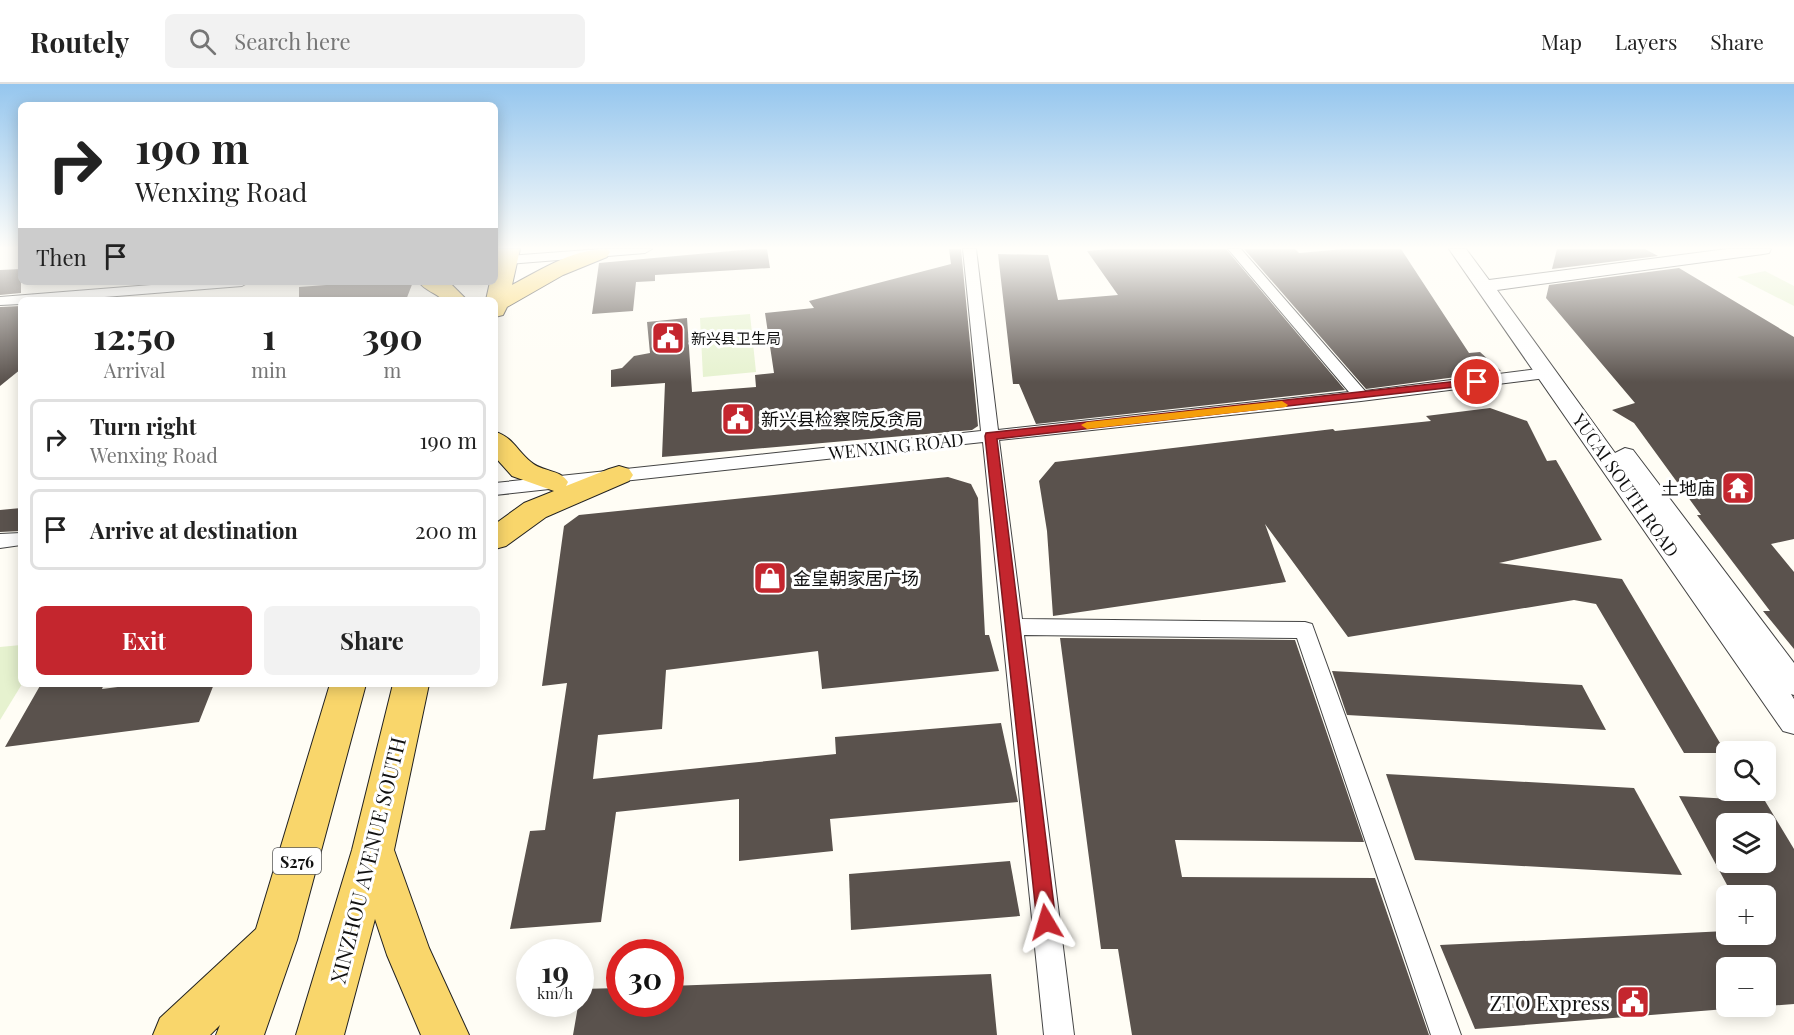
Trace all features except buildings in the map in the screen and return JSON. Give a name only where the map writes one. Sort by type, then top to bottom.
[{"type":"main road","points":[[498,306],[518,293]]},
{"type":"main road","points":[[498,443],[522,470],[554,482]]},
{"type":"main road","points":[[498,537],[535,510],[619,476]]},
{"type":"main road","name":"S276","points":[[240,1035],[275,940],[347,687]]},
{"type":"main road","name":"XINZHOU AVENUE SOUTH","points":[[320,1035],[373,850],[410,687]]},
{"type":"main road","points":[[373,850],[409,955],[445,1035]]},
{"type":"main road","points":[[177,1035],[275,940]]},
{"type":"street","points":[[60,297],[104,293]]},
{"type":"street","points":[[974,293],[1059,1035]]},
{"type":"street","points":[[1272,293],[1361,396]]},
{"type":"street","name":"YUCAI SOUTH ROAD","points":[[1497,293],[1546,373],[1794,722]]},
{"type":"street","name":"YUCAI SOUTH ROAD","points":[[1498,293],[1794,684]]},
{"type":"street","points":[[0,302],[18,301]]},
{"type":"street","name":"WENXING ROAD","points":[[498,489],[1361,396],[1546,373]]},
{"type":"street","points":[[0,542],[18,539]]},
{"type":"street","points":[[1013,627],[1305,630],[1446,1035]]},
{"type":"green space","points":[[1769,293],[1794,293],[1794,306]]},
{"type":"green space","points":[[750,314],[756,372],[703,377],[700,318]]},
{"type":"green space","points":[[18,645],[18,687],[20,687],[0,720],[0,647]]},
{"type":"slow traffic","points":[[1087,425],[1282,405]]},
{"type":"place","name":"新兴县卫生局","points":[[668,338]]},
{"type":"place","name":"新兴县检察院反贪局","points":[[738,419]]},
{"type":"place","name":"土地庙","points":[[1738,488]]},
{"type":"place","name":"金皇朝家居广场","points":[[770,578]]},
{"type":"place","name":"ZTO Express","points":[[1633,1002]]},
{"type":"route","points":[[1046,922],[991,436],[1477,382]]}]
